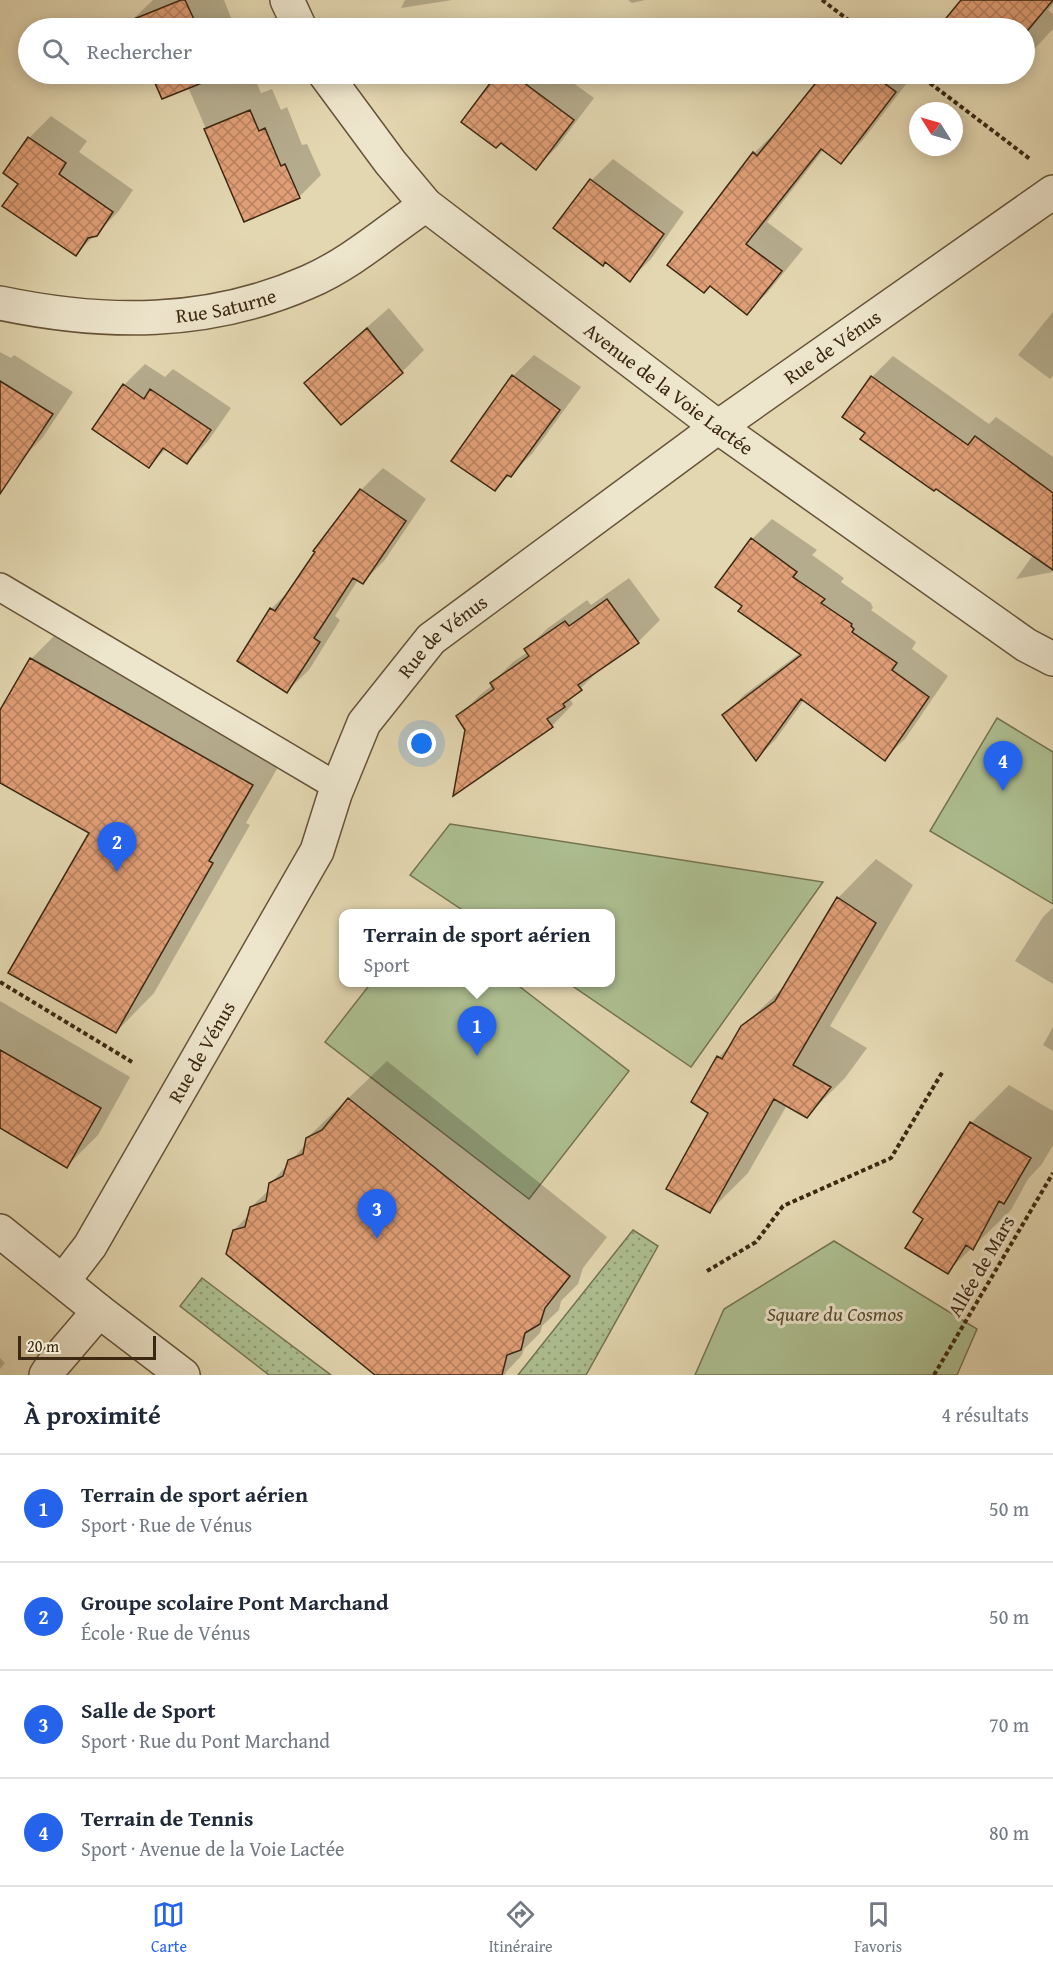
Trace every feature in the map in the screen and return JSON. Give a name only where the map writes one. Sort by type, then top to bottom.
[{"type":"street","points":[[287,0],[295,18]]},
{"type":"street","name":"Avenue de la Voie Lactée","points":[[332,84],[426,206],[718,427],[1016,638],[1053,659]]},
{"type":"street","name":"Rue de Vénus","points":[[63,1281],[90,1246],[317,851],[338,787],[364,723],[431,639],[718,427],[1053,192]]},
{"type":"street","name":"Rue Saturne","points":[[0,303],[38,311],[93,318],[201,314],[246,303],[309,282],[362,252],[426,206]]},
{"type":"street","points":[[0,1231],[183,1375]]},
{"type":"street","points":[[46,1375],[99,1311]]},
{"type":"lane","points":[[0,586],[338,787]]},
{"type":"path","points":[[822,0],[846,18]]},
{"type":"path","points":[[931,84],[1035,163]]},
{"type":"path","points":[[0,982],[132,1062]]},
{"type":"path","points":[[707,1271],[756,1242],[783,1206],[891,1158],[943,1071]]},
{"type":"path","name":"Allée de Mars","points":[[934,1375],[1053,1173]]},
{"type":"green space","points":[[997,718],[1053,752],[1053,904],[930,831]]},
{"type":"green space","points":[[450,824],[823,882],[691,1067],[574,987],[615,987],[615,909],[461,909],[410,875]]},
{"type":"green space","points":[[368,987],[520,987],[629,1071],[529,1199],[325,1042]]},
{"type":"green space","points":[[633,1230],[658,1246],[586,1375],[518,1375]]},
{"type":"green space","name":"Square du Cosmos","points":[[834,1241],[977,1329],[957,1375],[695,1375],[724,1309]]},
{"type":"green space","points":[[202,1278],[331,1375],[269,1375],[180,1306]]},
{"type":"building","points":[[185,0],[193,18],[136,18]]},
{"type":"building","points":[[961,0],[1053,0],[1035,22],[1035,18],[946,18]]},
{"type":"building","points":[[155,84],[200,84],[162,99]]},
{"type":"building","points":[[490,84],[525,84],[574,120],[536,170],[501,143],[496,148],[461,122]]},
{"type":"building","points":[[815,84],[885,84],[896,92],[841,164],[821,149],[746,244],[782,271],[747,315],[710,286],[704,293],[667,265],[753,152],[757,156]]},
{"type":"building","points":[[250,110],[259,131],[265,128],[281,166],[285,164],[300,198],[244,222],[204,129]]},
{"type":"building","points":[[28,137],[66,163],[59,174],[113,212],[97,236],[88,238],[76,256],[2,206],[18,184],[3,173]]},
{"type":"building","points":[[590,179],[664,234],[630,282],[605,262],[603,266],[553,228]]},
{"type":"building","points":[[367,328],[403,373],[341,425],[304,383]]},
{"type":"building","points":[[512,375],[560,410],[511,477],[507,475],[495,491],[451,461]]},
{"type":"building","points":[[871,376],[968,445],[975,436],[1053,493],[1053,570],[860,439],[865,433],[842,417]]},
{"type":"building","points":[[0,381],[53,414],[0,494]]},
{"type":"building","points":[[123,384],[144,399],[150,389],[211,430],[187,464],[163,448],[149,468],[92,429]]},
{"type":"building","points":[[360,489],[406,521],[363,584],[353,578],[314,638],[320,642],[287,693],[237,661],[270,608],[275,611],[315,552],[313,551]]},
{"type":"building","points":[[751,538],[797,572],[793,577],[825,599],[821,603],[852,624],[854,629],[852,632],[897,663],[892,670],[929,697],[885,761],[801,699],[756,761],[722,715],[801,655],[738,611],[742,606],[715,587]]},
{"type":"building","points":[[607,599],[639,643],[578,685],[582,690],[563,704],[565,707],[547,719],[553,727],[453,796],[465,730],[456,716],[494,689],[490,683],[529,656],[524,649],[565,621],[569,626]]},
{"type":"building","points":[[30,658],[253,785],[209,861],[213,863],[116,1033],[8,973],[89,833],[0,783],[0,710]]},
{"type":"building","points":[[837,897],[876,923],[793,1065],[831,1087],[807,1118],[774,1099],[710,1213],[666,1189],[708,1113],[691,1102],[717,1056],[722,1059],[741,1026],[775,1001]]},
{"type":"building","points":[[0,1050],[101,1108],[67,1168],[0,1128]]},
{"type":"building","points":[[348,1098],[570,1276],[545,1308],[540,1324],[525,1333],[521,1350],[507,1355],[502,1375],[375,1375],[226,1254],[233,1230],[245,1227],[250,1207],[266,1201],[269,1183],[283,1176],[288,1160],[303,1154],[306,1138],[322,1130]]},
{"type":"building","points":[[970,1122],[1031,1158],[1004,1204],[999,1201],[973,1250],[966,1245],[948,1274],[905,1248],[923,1219],[913,1212]]},
{"type":"place","name":"Terrain de Tennis","points":[[1003,791]]},
{"type":"place","name":"Groupe scolaire Pont Marchand","points":[[117,872]]},
{"type":"place","name":"Terrain de sport aérien","points":[[477,1056]]},
{"type":"place","name":"Salle de Sport","points":[[377,1239]]}]
